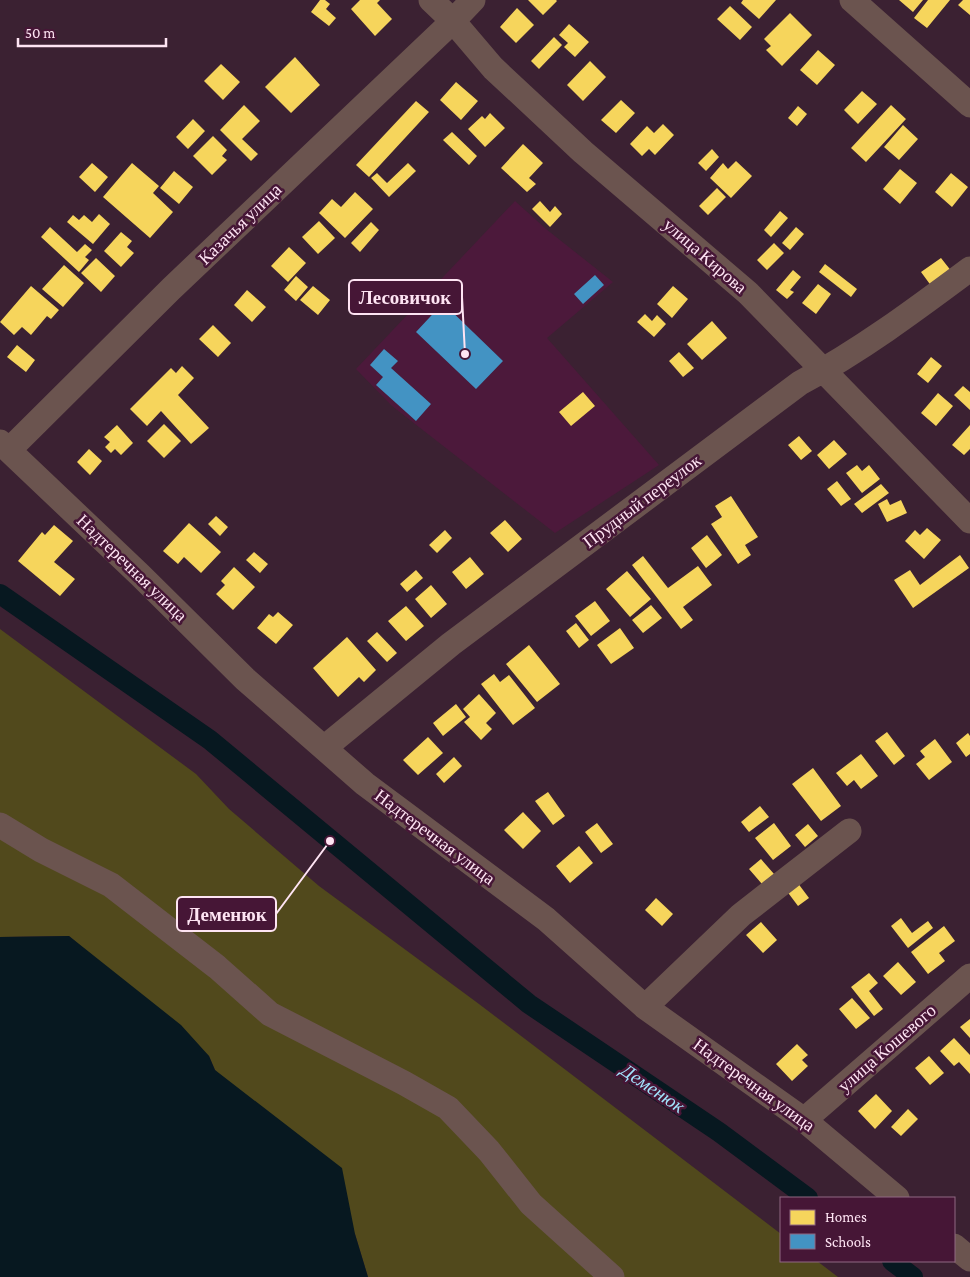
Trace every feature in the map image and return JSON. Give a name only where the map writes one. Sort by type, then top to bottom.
[{"type":"street","name":"улица Кирова","points":[[431,0],[493,68],[583,152],[748,293],[970,521]]},
{"type":"street","name":"Казачья улица","points":[[4,446],[453,22],[473,0]]},
{"type":"street","points":[[852,0],[970,106]]},
{"type":"street","name":"Прудный переулок","points":[[324,748],[452,644],[800,383],[890,328],[970,269]]},
{"type":"street","name":"Надтеречная улица","points":[[4,446],[140,575],[245,679],[366,784],[546,920],[644,1007],[804,1120],[896,1197]]},
{"type":"street","points":[[0,825],[41,850],[110,886],[217,967],[270,1014],[404,1083],[448,1108],[489,1151],[531,1204],[612,1277]]},
{"type":"street","points":[[644,1007],[741,915],[849,831]]},
{"type":"street","name":"улица Кошевого","points":[[804,1120],[970,976]]},
{"type":"street","points":[[955,1247],[970,1259]]},
{"type":"shaded area","points":[[515,201],[546,229],[613,282],[547,338],[659,465],[555,533],[392,406],[356,369]]},
{"type":"shaded area","points":[[0,629],[196,774],[229,809],[319,886],[479,1004],[780,1233],[780,1262],[818,1262],[838,1277],[368,1277],[355,1234],[215,1070],[209,1056],[69,936],[0,937]]},
{"type":"water","points":[[69,936],[181,1025],[209,1056],[215,1070],[342,1168],[355,1234],[368,1277],[0,1277],[0,937]]},
{"type":"building: Homes","points":[[320,0],[325,0],[330,4],[326,9],[336,18],[329,26],[311,12]]},
{"type":"building: Homes","points":[[360,0],[380,0],[377,3],[392,19],[375,36],[351,9]]},
{"type":"building: Homes","points":[[528,0],[556,0],[557,1],[543,15]]},
{"type":"building: Homes","points":[[743,0],[776,0],[759,19],[741,3]]},
{"type":"building: Homes","points":[[899,0],[923,0],[913,12]]},
{"type":"building: Homes","points":[[928,0],[950,0],[927,28],[914,18]]},
{"type":"building: Homes","points":[[963,0],[970,0],[970,15],[958,5]]},
{"type":"building: Homes","points":[[730,6],[752,27],[740,40],[717,19]]},
{"type":"building: Homes","points":[[517,8],[534,25],[516,43],[500,27]]},
{"type":"building: Homes","points":[[790,13],[812,35],[782,66],[766,50],[771,46],[764,39]]},
{"type":"building: Homes","points":[[569,24],[589,42],[575,57],[564,47],[568,43],[559,35]]},
{"type":"building: Homes","points":[[554,37],[562,45],[539,69],[531,61]]},
{"type":"building: Homes","points":[[818,50],[835,65],[817,85],[800,70]]},
{"type":"building: Homes","points":[[295,57],[320,85],[291,113],[265,87]]},
{"type":"building: Homes","points":[[590,61],[606,77],[583,101],[567,85]]},
{"type":"building: Homes","points":[[221,64],[240,82],[223,100],[204,81]]},
{"type":"building: Homes","points":[[456,82],[478,101],[461,120],[440,100]]},
{"type":"building: Homes","points":[[862,91],[877,104],[858,124],[844,110]]},
{"type":"building: Homes","points":[[621,100],[635,113],[616,133],[601,120]]},
{"type":"building: Homes","points":[[416,101],[429,112],[369,177],[356,165]]},
{"type":"building: Homes","points":[[244,105],[260,121],[242,139],[258,154],[251,161],[220,130]]},
{"type":"building: Homes","points":[[891,105],[906,119],[866,162],[851,148]]},
{"type":"building: Homes","points":[[798,106],[807,114],[797,126],[788,118]]},
{"type":"building: Homes","points":[[490,113],[505,128],[485,147],[468,129],[482,116],[485,119]]},
{"type":"building: Homes","points":[[193,119],[205,131],[188,149],[176,137]]},
{"type":"building: Homes","points":[[663,124],[674,135],[655,155],[649,149],[642,156],[630,144],[647,126],[654,133]]},
{"type":"building: Homes","points":[[903,125],[918,139],[899,160],[884,147]]},
{"type":"building: Homes","points":[[452,132],[477,156],[469,165],[443,140]]},
{"type":"building: Homes","points":[[213,136],[227,150],[222,156],[227,160],[212,175],[193,156]]},
{"type":"building: Homes","points":[[523,144],[543,163],[529,178],[536,184],[527,192],[501,168]]},
{"type":"building: Homes","points":[[712,149],[719,157],[706,171],[698,163]]},
{"type":"building: Homes","points":[[736,161],[752,176],[731,198],[710,178],[723,163],[728,169]]},
{"type":"building: Homes","points":[[92,163],[108,177],[95,192],[79,177]]},
{"type":"building: Homes","points":[[132,163],[159,186],[153,193],[173,212],[150,238],[103,197]]},
{"type":"building: Homes","points":[[408,163],[416,171],[389,197],[371,178],[377,173],[387,183]]},
{"type":"building: Homes","points":[[900,169],[917,183],[900,204],[883,189]]},
{"type":"building: Homes","points":[[174,171],[193,187],[179,204],[160,188]]},
{"type":"building: Homes","points":[[951,173],[968,187],[952,207],[935,192]]},
{"type":"building: Homes","points":[[717,188],[726,197],[708,215],[699,206]]},
{"type":"building: Homes","points":[[355,192],[373,209],[345,238],[319,213],[332,199],[341,207]]},
{"type":"building: Homes","points":[[540,201],[550,212],[555,206],[562,214],[550,227],[532,209]]},
{"type":"building: Homes","points":[[780,211],[788,218],[771,237],[764,230]]},
{"type":"building: Homes","points":[[99,214],[110,224],[93,244],[67,222],[73,215],[79,220],[84,215],[92,222]]},
{"type":"building: Homes","points":[[319,221],[335,238],[318,254],[302,237]]},
{"type":"building: Homes","points":[[371,222],[379,230],[360,252],[351,243]]},
{"type":"building: Homes","points":[[50,227],[77,252],[85,244],[92,250],[85,257],[89,260],[79,272],[41,237]]},
{"type":"building: Homes","points":[[796,227],[804,234],[790,250],[782,243]]},
{"type":"building: Homes","points":[[121,232],[132,241],[127,247],[134,253],[121,267],[104,251]]},
{"type":"building: Homes","points":[[774,243],[784,253],[767,270],[757,260]]},
{"type":"building: Homes","points":[[289,247],[306,263],[288,282],[271,266]]},
{"type":"building: Homes","points":[[96,258],[115,276],[101,292],[81,273]]},
{"type":"building: Homes","points":[[941,258],[952,272],[932,287],[921,272]]},
{"type":"building: Homes","points":[[825,264],[857,289],[851,297],[819,272]]},
{"type":"building: Homes","points":[[64,265],[84,283],[63,307],[42,289]]},
{"type":"building: Homes","points":[[793,270],[801,277],[790,290],[794,292],[787,299],[776,290]]},
{"type":"building: Homes","points":[[296,276],[308,287],[296,301],[284,290]]},
{"type":"building: Homes","points":[[818,284],[831,294],[816,314],[802,303]]},
{"type":"building: Homes","points":[[31,286],[59,310],[51,319],[47,316],[31,335],[22,327],[14,335],[0,322]]},
{"type":"building: Homes","points":[[313,286],[330,300],[318,315],[300,300]]},
{"type":"building: Homes","points":[[673,286],[688,299],[672,318],[657,304]]},
{"type":"building: Homes","points":[[247,290],[266,307],[252,322],[234,305]]},
{"type":"building: Homes","points":[[645,314],[652,321],[657,315],[666,324],[654,337],[637,322]]},
{"type":"building: Homes","points":[[712,321],[727,338],[702,360],[687,344]]},
{"type":"building: Homes","points":[[213,325],[231,343],[218,357],[199,339]]},
{"type":"building: Homes","points":[[17,345],[35,360],[26,372],[7,357]]},
{"type":"building: Homes","points":[[679,352],[694,368],[683,377],[669,361]]},
{"type":"building: Homes","points":[[931,357],[942,366],[928,383],[917,374]]},
{"type":"building: Homes","points":[[182,366],[194,378],[178,395],[209,428],[191,444],[161,411],[147,426],[130,409],[171,368],[176,373]]},
{"type":"building: Homes","points":[[963,386],[970,392],[970,410],[954,395]]},
{"type":"building: Homes","points":[[583,392],[595,406],[571,426],[559,412]]},
{"type":"building: Homes","points":[[938,393],[953,406],[936,426],[921,413]]},
{"type":"building: Homes","points":[[164,424],[181,441],[164,458],[147,441]]},
{"type":"building: Homes","points":[[117,425],[133,443],[121,455],[115,449],[111,453],[105,447],[110,442],[104,437]]},
{"type":"building: Homes","points":[[970,425],[970,449],[964,455],[952,445]]},
{"type":"building: Homes","points":[[799,436],[812,451],[801,460],[788,445]]},
{"type":"building: Homes","points":[[834,440],[847,454],[829,469],[817,455]]},
{"type":"building: Homes","points":[[89,449],[102,461],[90,475],[77,462]]},
{"type":"building: Homes","points":[[857,465],[862,471],[869,465],[880,479],[862,493],[846,473]]},
{"type":"building: Homes","points":[[837,481],[851,499],[841,506],[827,489]]},
{"type":"building: Homes","points":[[881,484],[889,493],[862,513],[854,504]]},
{"type":"building: Homes","points":[[731,496],[758,537],[745,545],[751,555],[738,564],[711,524],[722,517],[715,506]]},
{"type":"building: Homes","points":[[887,499],[890,505],[901,500],[907,513],[887,522],[878,504]]},
{"type":"building: Homes","points":[[216,516],[228,527],[220,536],[208,524]]},
{"type":"building: Homes","points":[[505,520],[522,539],[508,552],[490,533]]},
{"type":"building: Homes","points":[[189,523],[221,552],[201,573],[184,557],[178,564],[163,551]]},
{"type":"building: Homes","points":[[54,525],[73,541],[54,562],[75,579],[60,596],[18,561],[42,532],[45,535]]},
{"type":"building: Homes","points":[[927,528],[941,540],[924,559],[905,541],[915,530],[920,535]]},
{"type":"building: Homes","points":[[445,530],[452,538],[437,553],[429,545]]},
{"type":"building: Homes","points":[[707,535],[722,555],[706,568],[691,548]]},
{"type":"building: Homes","points":[[254,552],[268,564],[260,573],[246,560]]},
{"type":"building: Homes","points":[[960,555],[969,568],[913,608],[894,580],[910,570],[920,585]]},
{"type":"building: Homes","points":[[643,556],[668,588],[698,566],[712,585],[683,607],[693,620],[681,629],[632,565]]},
{"type":"building: Homes","points":[[470,557],[484,574],[466,589],[452,572]]},
{"type":"building: Homes","points":[[234,567],[255,587],[233,610],[216,594],[225,585],[221,581]]},
{"type":"building: Homes","points":[[416,570],[423,578],[407,592],[400,584]]},
{"type":"building: Homes","points":[[627,571],[651,599],[630,617],[606,589]]},
{"type":"building: Homes","points":[[431,585],[447,604],[431,618],[415,599]]},
{"type":"building: Homes","points":[[595,601],[610,621],[591,636],[575,616]]},
{"type":"building: Homes","points":[[651,605],[662,618],[643,633],[632,620]]},
{"type":"building: Homes","points":[[406,606],[424,626],[406,641],[388,621]]},
{"type":"building: Homes","points":[[278,612],[293,625],[276,644],[257,628],[269,614],[273,617]]},
{"type":"building: Homes","points":[[576,623],[589,640],[579,648],[566,631]]},
{"type":"building: Homes","points":[[620,628],[634,648],[611,664],[597,645]]},
{"type":"building: Homes","points":[[377,632],[397,653],[387,662],[367,641]]},
{"type":"building: Homes","points":[[347,637],[376,670],[364,682],[359,677],[338,697],[313,668]]},
{"type":"building: Homes","points":[[529,645],[560,684],[537,702],[506,664]]},
{"type":"building: Homes","points":[[494,674],[500,682],[509,675],[535,708],[513,725],[481,684]]},
{"type":"building: Homes","points":[[479,694],[496,713],[486,723],[492,729],[481,740],[464,722],[470,717],[463,709]]},
{"type":"building: Homes","points":[[456,704],[466,717],[443,736],[433,723]]},
{"type":"building: Homes","points":[[887,732],[905,756],[894,765],[875,741]]},
{"type":"building: Homes","points":[[968,733],[970,736],[970,754],[966,757],[956,743]]},
{"type":"building: Homes","points":[[428,737],[443,753],[418,775],[403,760]]},
{"type":"building: Homes","points":[[935,739],[952,762],[929,780],[916,764],[925,757],[920,751]]},
{"type":"building: Homes","points":[[861,754],[878,776],[861,789],[854,780],[847,786],[836,773]]},
{"type":"building: Homes","points":[[454,757],[462,766],[444,783],[436,774]]},
{"type":"building: Homes","points":[[813,768],[841,806],[821,821],[792,784]]},
{"type":"building: Homes","points":[[548,792],[565,816],[553,825],[535,801]]},
{"type":"building: Homes","points":[[760,806],[769,817],[749,832],[741,822]]},
{"type":"building: Homes","points":[[523,812],[541,831],[523,849],[504,830]]},
{"type":"building: Homes","points":[[597,823],[613,844],[601,853],[585,832]]},
{"type":"building: Homes","points":[[774,823],[791,846],[773,860],[755,838]]},
{"type":"building: Homes","points":[[808,824],[818,836],[805,847],[795,835]]},
{"type":"building: Homes","points":[[579,846],[593,863],[570,883],[556,866]]},
{"type":"building: Homes","points":[[761,859],[774,874],[762,884],[749,869]]},
{"type":"building: Homes","points":[[797,882],[809,898],[798,906],[786,890]]},
{"type":"building: Homes","points":[[656,898],[673,914],[662,926],[645,910]]},
{"type":"building: Homes","points":[[901,918],[912,933],[928,921],[933,928],[908,948],[891,926]]},
{"type":"building: Homes","points":[[761,922],[777,940],[763,953],[746,935]]},
{"type":"building: Homes","points":[[944,926],[955,941],[939,953],[945,961],[928,974],[911,952]]},
{"type":"building: Homes","points":[[898,962],[916,982],[901,995],[883,976]]},
{"type":"building: Homes","points":[[869,973],[878,983],[869,991],[883,1009],[874,1016],[851,987]]},
{"type":"building: Homes","points":[[852,998],[870,1018],[856,1029],[839,1009]]},
{"type":"building: Homes","points":[[970,1019],[970,1038],[960,1027]]},
{"type":"building: Homes","points":[[954,1038],[970,1055],[970,1074],[959,1062],[954,1066],[940,1051]]},
{"type":"building: Homes","points":[[797,1044],[808,1055],[802,1060],[808,1066],[792,1081],[776,1064]]},
{"type":"building: Homes","points":[[929,1056],[944,1073],[930,1085],[915,1068]]},
{"type":"building: Homes","points":[[876,1094],[892,1111],[875,1129],[858,1111]]},
{"type":"building: Homes","points":[[908,1109],[918,1119],[901,1136],[891,1127]]},
{"type":"building: Schools","points":[[595,275],[604,285],[583,304],[574,294]]},
{"type":"building: Schools","points":[[443,303],[503,361],[476,389],[416,332]]},
{"type":"building: Schools","points":[[384,349],[398,361],[391,368],[431,404],[416,421],[376,385],[383,377],[370,365]]},
{"type":"waterway","name":"Деменюк","points":[[0,594],[210,740],[529,1004],[719,1132],[807,1197]]},
{"type":"waterway","name":"Деменюк","points":[[893,1262],[913,1277]]},
{"type":"place","name":"Лесовичок","points":[[465,354]]},
{"type":"place","name":"Деменюк","points":[[330,841]]}]
